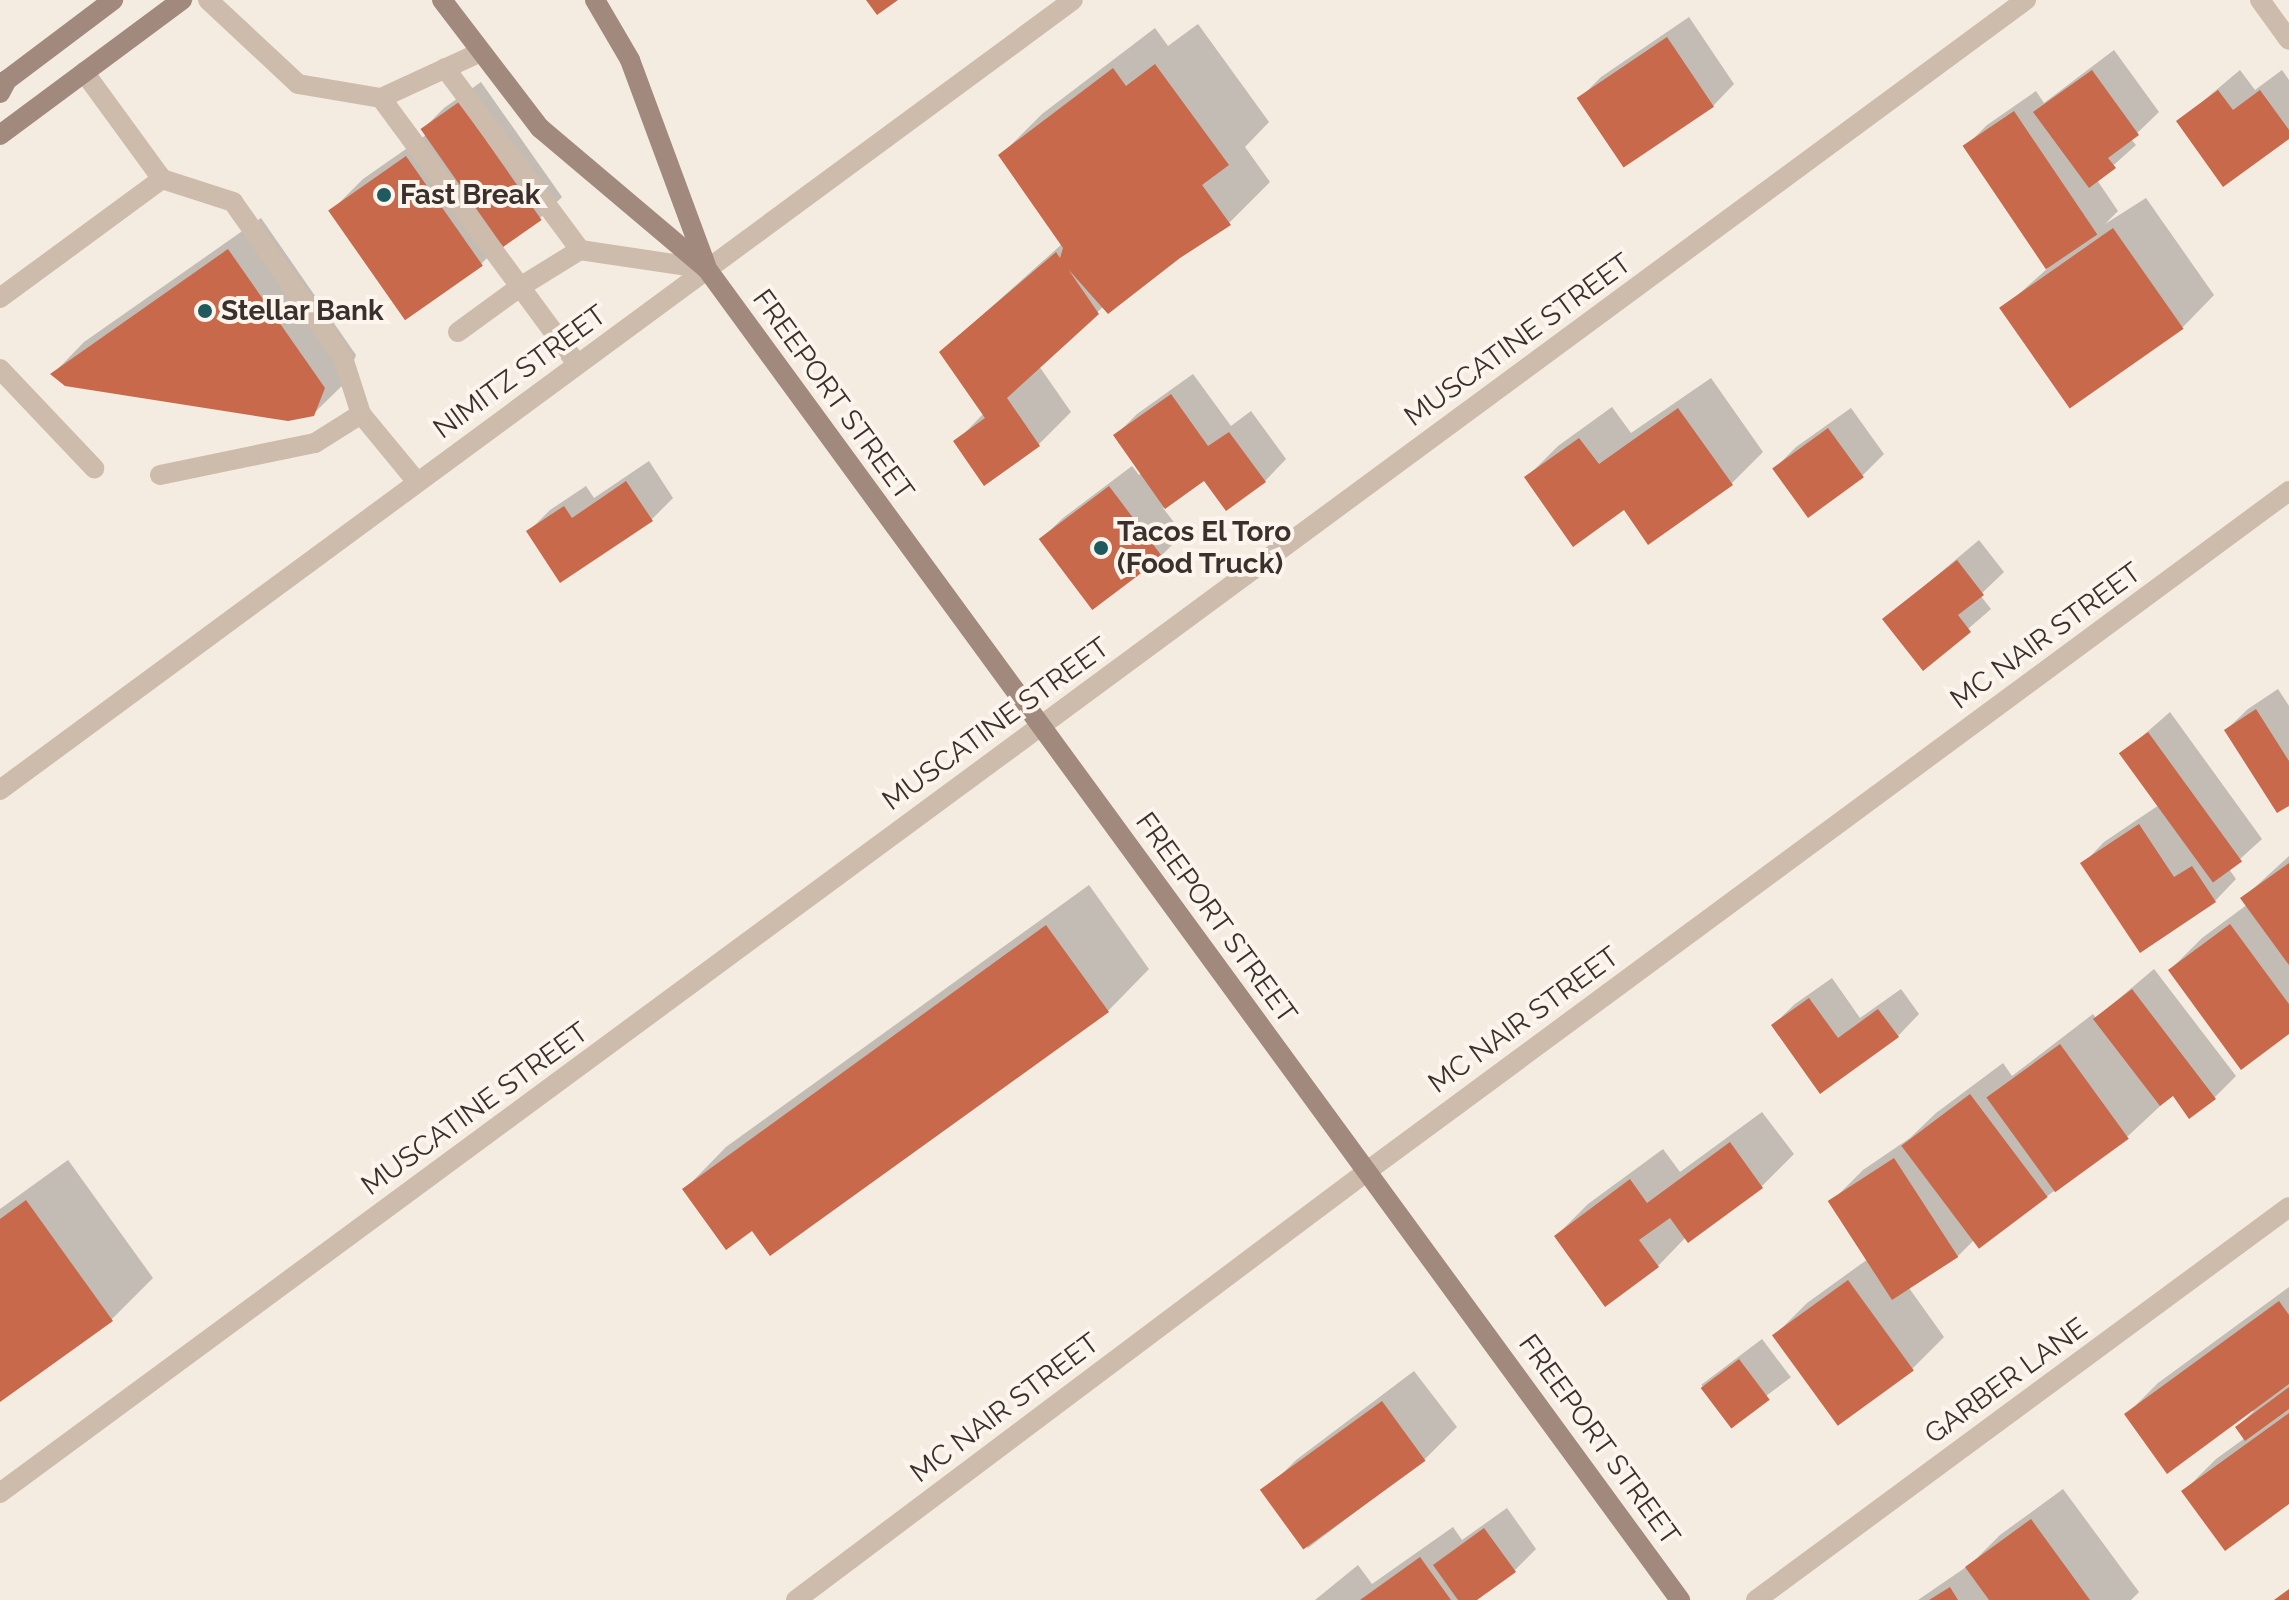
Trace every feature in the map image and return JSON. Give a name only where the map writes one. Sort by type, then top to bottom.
[{"type":"main road","points":[[0,93],[7,80],[113,0]]},
{"type":"main road","points":[[0,135],[182,0]]},
{"type":"main road","name":"FREEPORT STREET","points":[[442,0],[540,128],[707,269],[1680,1600]]},
{"type":"main road","name":"FREEPORT STREET","points":[[595,0],[630,60],[707,269]]},
{"type":"street","points":[[208,0],[298,84],[381,98],[481,52]]},
{"type":"street","name":"NIMITZ STREET","points":[[0,790],[1073,0]]},
{"type":"street","name":"MUSCATINE STREET","points":[[0,1493],[2026,0]]},
{"type":"street","points":[[2260,0],[2289,40]]},
{"type":"street","points":[[445,68],[580,250]]},
{"type":"street","points":[[84,72],[162,179],[233,202],[343,358],[361,414],[417,482]]},
{"type":"street","points":[[381,98],[577,364]]},
{"type":"street","points":[[0,298],[162,179]]},
{"type":"street","points":[[458,332],[520,287],[580,250],[707,269]]},
{"type":"street","points":[[0,369],[94,468]]},
{"type":"street","points":[[160,475],[315,443],[361,414]]},
{"type":"street","name":"MC NAIR STREET","points":[[796,1600],[1366,1172],[2289,491]]},
{"type":"street","name":"GARBER LANE","points":[[1756,1600],[2289,1207]]},
{"type":"building","points":[[866,0],[898,0],[877,15]]},
{"type":"building","points":[[1667,37],[1714,107],[1624,168],[1577,98]]},
{"type":"building","points":[[1155,64],[1229,165],[1202,185],[1231,225],[1180,258],[1108,314],[1068,269],[1099,314],[1007,398],[1040,446],[984,486],[953,441],[985,418],[939,352],[1056,252],[1060,258],[1063,248],[998,155],[1113,68],[1126,86]]},
{"type":"building","points":[[2092,70],[2139,135],[2108,158],[2116,168],[2089,188],[2033,112]]},
{"type":"building","points":[[2218,90],[2233,110],[2260,90],[2289,130],[2289,139],[2223,187],[2176,121]]},
{"type":"building","points":[[459,102],[542,220],[503,247],[420,129]]},
{"type":"building","points":[[2014,111],[2097,235],[2046,269],[1963,146]]},
{"type":"building","points":[[406,156],[483,266],[405,320],[328,210]]},
{"type":"building","points":[[2113,228],[2184,329],[2070,408],[1999,308]]},
{"type":"building","name":"Stellar Bank","points":[[228,249],[325,388],[314,416],[288,421],[65,386],[50,374]]},
{"type":"building","points":[[1171,394],[1208,446],[1229,432],[1266,482],[1226,511],[1204,481],[1165,509],[1113,435]]},
{"type":"building","points":[[1678,408],[1733,485],[1648,545],[1624,510],[1573,547],[1524,477],[1579,438],[1599,464]]},
{"type":"building","points":[[1828,428],[1864,477],[1808,518],[1772,469]]},
{"type":"building","points":[[626,481],[653,521],[560,583],[526,531],[564,506],[572,518]]},
{"type":"building","name":"Tacos El Toro (Food Truck)","points":[[1109,486],[1163,557],[1092,610],[1039,539]]},
{"type":"building","points":[[1957,560],[1984,595],[1958,615],[1971,632],[1923,671],[1882,619]]},
{"type":"building","points":[[2256,709],[2289,761],[2289,806],[2277,813],[2224,730]]},
{"type":"building","points":[[2148,732],[2242,861],[2213,883],[2119,753]]},
{"type":"building","points":[[2139,824],[2174,877],[2192,866],[2216,902],[2140,953],[2080,863]]},
{"type":"building","points":[[2289,863],[2289,965],[2240,898]]},
{"type":"building","points":[[2230,924],[2289,1004],[2289,1034],[2241,1070],[2168,970]]},
{"type":"building","points":[[1046,925],[1109,1012],[770,1256],[752,1231],[726,1250],[682,1189]]},
{"type":"building","points":[[2132,989],[2216,1099],[2189,1119],[2173,1096],[2160,1106],[2093,1019]]},
{"type":"building","points":[[1809,998],[1838,1038],[1878,1009],[1899,1037],[1820,1094],[1771,1025]]},
{"type":"building","points":[[2060,1044],[2129,1139],[2055,1192],[1986,1097]]},
{"type":"building","points":[[1970,1094],[2048,1197],[1979,1249],[1901,1146]]},
{"type":"building","points":[[1730,1142],[1763,1188],[1688,1243],[1670,1218],[1639,1240],[1659,1267],[1605,1307],[1554,1236],[1630,1179],[1647,1203]]},
{"type":"building","points":[[1894,1158],[1958,1257],[1892,1300],[1828,1201]]},
{"type":"building","points":[[26,1200],[113,1321],[0,1402],[0,1219]]},
{"type":"building","points":[[1848,1280],[1914,1371],[1838,1426],[1772,1335]]},
{"type":"building","points":[[2279,1301],[2289,1315],[2289,1384],[2167,1474],[2124,1414]]},
{"type":"building","points":[[1739,1359],[1770,1400],[1731,1429],[1701,1388]]},
{"type":"building","points":[[2289,1387],[2289,1409],[2245,1441],[2235,1427]]},
{"type":"building","points":[[1382,1401],[1425,1461],[1303,1550],[1260,1490]]},
{"type":"building","points":[[2289,1413],[2289,1504],[2225,1551],[2181,1491]]},
{"type":"building","points":[[2031,1519],[2090,1600],[1989,1600],[1965,1567]]},
{"type":"building","points":[[1484,1528],[1516,1572],[1477,1600],[1458,1600],[1433,1565]]},
{"type":"building","points":[[1420,1557],[1451,1600],[1360,1600]]},
{"type":"building","points":[[1950,1587],[1958,1600],[1929,1600]]},
{"type":"building","points":[[2289,1589],[2289,1600],[2274,1600]]},
{"type":"place","name":"Fast Break","points":[[384,195]]},
{"type":"place","name":"Stellar Bank","points":[[205,311]]},
{"type":"place","name":"Tacos El Toro (Food Truck)","points":[[1101,548]]}]
